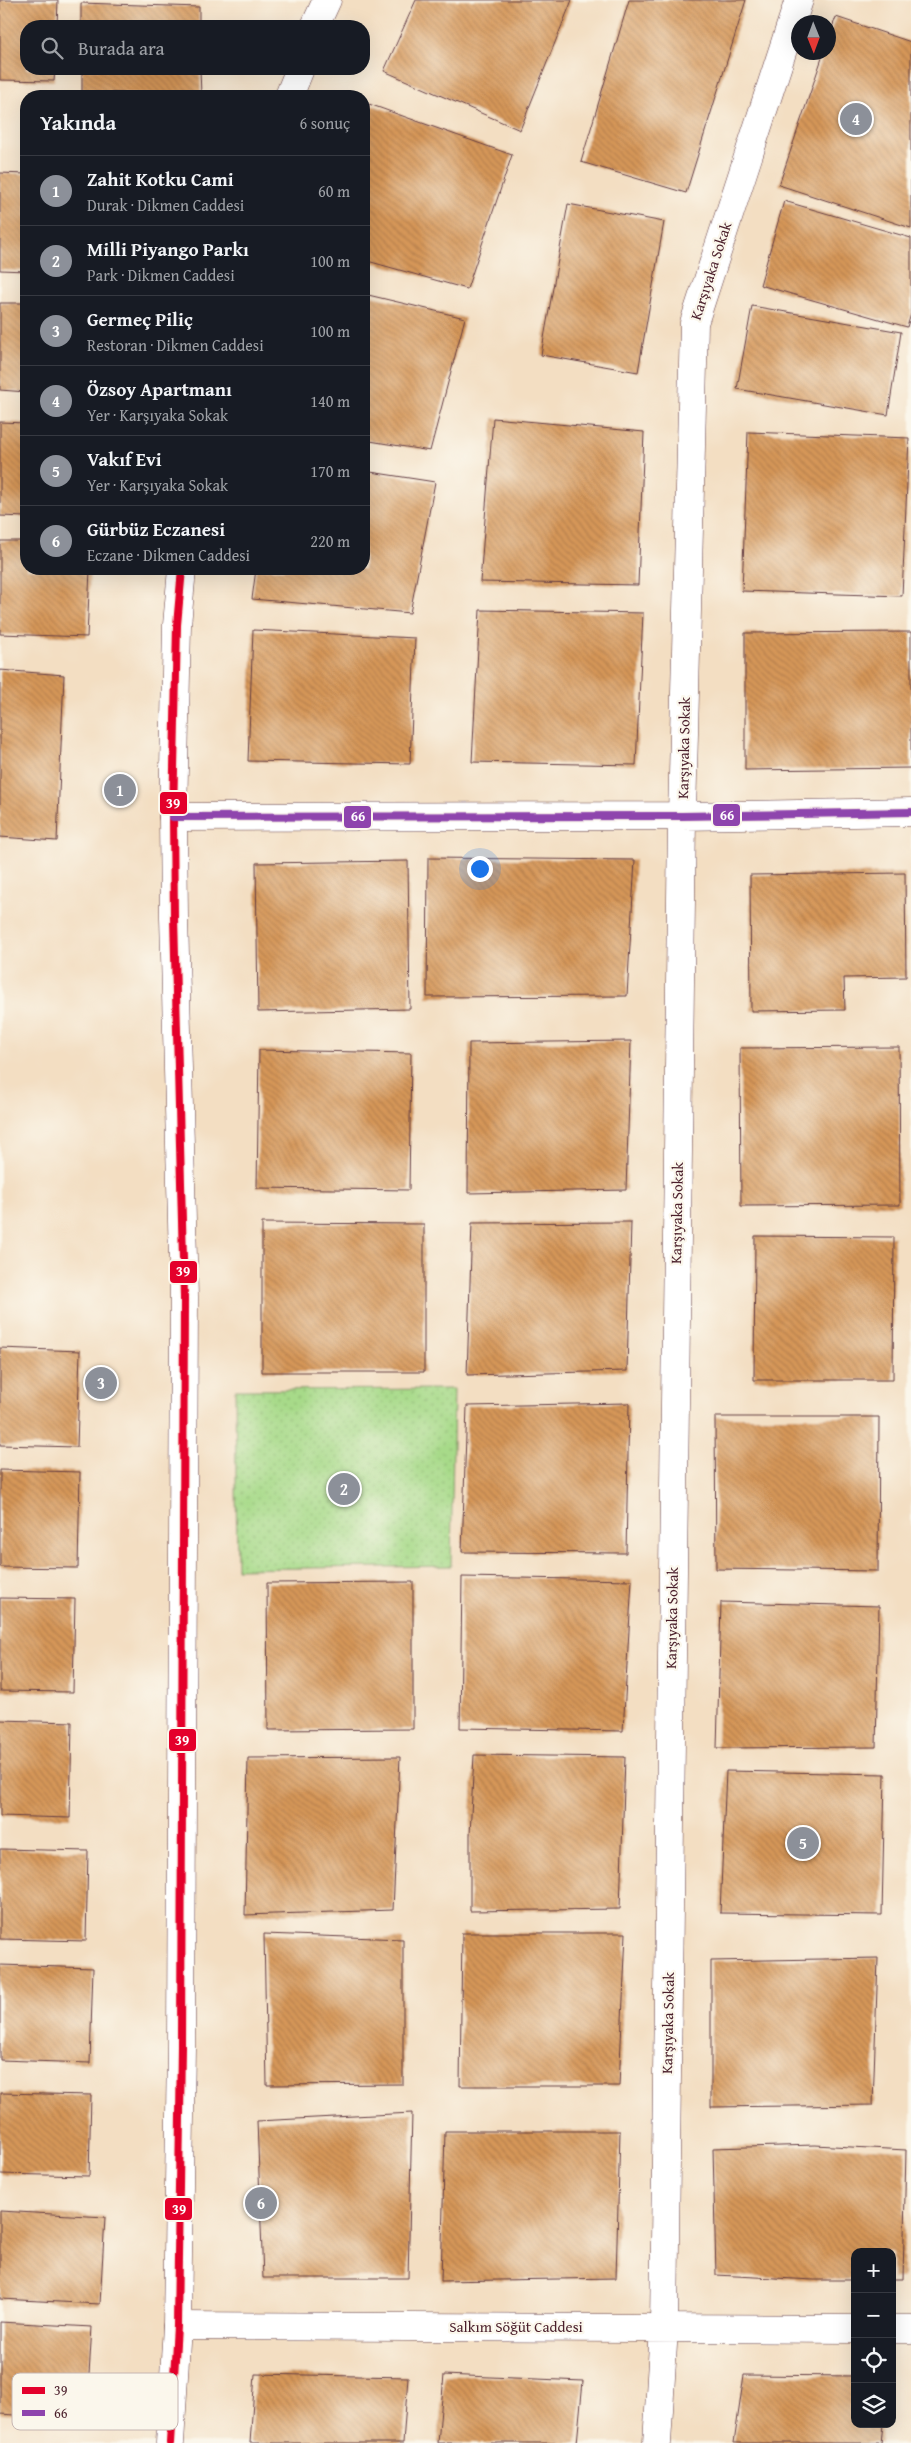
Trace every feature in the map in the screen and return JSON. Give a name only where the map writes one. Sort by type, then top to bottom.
[{"type":"street","name":"Karşıyaka Sokak","points":[[657,2443],[664,2328],[682,816],[694,323],[799,0]]},
{"type":"street","points":[[291,90],[298,75]]},
{"type":"street","points":[[174,2373],[177,2326],[181,2046],[184,1297],[173,817],[177,625],[181,575]]},
{"type":"street","points":[[173,817],[682,816],[911,812]]},
{"type":"street","name":"Salkım Söğüt Caddesi","points":[[177,2326],[851,2329]]},
{"type":"street","points":[[896,2329],[911,2329]]},
{"type":"street","points":[[170,2443],[171,2430]]},
{"type":"green space","points":[[454,1389],[451,1566],[237,1569],[235,1390]]},
{"type":"building","points":[[0,0],[58,0],[57,20],[20,20],[20,75],[54,75],[54,81],[0,80]]},
{"type":"building","points":[[416,0],[572,0],[520,130],[384,71]]},
{"type":"building","points":[[629,0],[746,0],[686,193],[581,162]]},
{"type":"building","points":[[81,3],[199,7],[199,20],[81,20]]},
{"type":"building","points":[[836,17],[911,42],[911,228],[779,185],[821,60],[836,60]]},
{"type":"building","points":[[82,75],[200,75],[201,90],[82,90]]},
{"type":"building","points":[[370,104],[512,155],[467,289],[370,262]]},
{"type":"building","points":[[0,173],[20,174],[20,271],[0,270]]},
{"type":"building","points":[[784,201],[911,238],[911,314],[907,327],[760,285]]},
{"type":"building","points":[[568,204],[664,222],[638,372],[541,355]]},
{"type":"building","points":[[370,295],[465,318],[430,451],[370,441]]},
{"type":"building","points":[[0,303],[20,303],[20,392],[0,390]]},
{"type":"building","points":[[752,306],[901,332],[888,415],[737,389]]},
{"type":"building","points":[[493,418],[644,432],[638,585],[480,582]]},
{"type":"building","points":[[0,422],[20,423],[20,517],[0,516]]},
{"type":"building","points":[[748,432],[909,438],[902,596],[742,591]]},
{"type":"building","points":[[370,472],[435,482],[410,613],[252,599],[255,575],[370,575]]},
{"type":"building","points":[[0,541],[20,541],[20,575],[90,575],[87,637],[0,634]]},
{"type":"building","points":[[480,610],[643,613],[636,765],[472,762]]},
{"type":"building","points":[[253,630],[415,638],[410,764],[248,761]]},
{"type":"building","points":[[911,632],[911,768],[745,770],[745,633]]},
{"type":"building","points":[[0,670],[64,675],[57,841],[0,837]]},
{"type":"building","points":[[428,858],[635,860],[627,996],[427,997]]},
{"type":"building","points":[[408,861],[410,1009],[258,1012],[256,863]]},
{"type":"building","points":[[905,873],[906,977],[844,978],[845,1010],[751,1011],[750,875]]},
{"type":"building","points":[[631,1041],[626,1190],[468,1193],[469,1043]]},
{"type":"building","points":[[899,1047],[900,1205],[741,1206],[740,1048]]},
{"type":"building","points":[[259,1050],[411,1053],[409,1190],[257,1188]]},
{"type":"building","points":[[631,1222],[627,1371],[467,1375],[472,1223]]},
{"type":"building","points":[[262,1223],[424,1224],[424,1372],[262,1372]]},
{"type":"building","points":[[755,1236],[894,1237],[893,1380],[754,1380]]},
{"type":"building","points":[[0,1348],[80,1351],[77,1447],[0,1445]]},
{"type":"building","points":[[629,1403],[626,1553],[462,1552],[467,1406]]},
{"type":"building","points":[[715,1417],[879,1417],[878,1571],[716,1569]]},
{"type":"building","points":[[0,1470],[80,1472],[78,1568],[0,1567]]},
{"type":"building","points":[[462,1577],[632,1580],[623,1731],[460,1728]]},
{"type":"building","points":[[413,1582],[413,1729],[268,1730],[267,1583]]},
{"type":"building","points":[[0,1598],[75,1599],[73,1692],[0,1691]]},
{"type":"building","points":[[721,1602],[879,1606],[876,1747],[717,1748]]},
{"type":"building","points":[[0,1720],[72,1722],[70,1818],[0,1816]]},
{"type":"building","points":[[474,1755],[625,1757],[620,1909],[470,1911],[470,1835]]},
{"type":"building","points":[[400,1757],[393,1910],[245,1915],[248,1758]]},
{"type":"building","points":[[726,1771],[885,1774],[882,1915],[720,1913]]},
{"type":"building","points":[[0,1849],[88,1851],[86,1941],[0,1939]]},
{"type":"building","points":[[462,1933],[626,1933],[619,2086],[460,2086]]},
{"type":"building","points":[[264,1934],[403,1939],[403,2084],[267,2085]]},
{"type":"building","points":[[878,1958],[873,2105],[711,2107],[711,1961]]},
{"type":"building","points":[[0,1965],[93,1968],[90,2063],[0,2060]]},
{"type":"building","points":[[0,2093],[91,2095],[89,2176],[0,2174]]},
{"type":"building","points":[[412,2113],[408,2278],[263,2278],[257,2121]]},
{"type":"building","points":[[445,2131],[620,2131],[616,2278],[441,2281]]},
{"type":"building","points":[[815,2145],[906,2150],[903,2279],[896,2279],[896,2248],[851,2248],[851,2280],[716,2275],[713,2148]]},
{"type":"building","points":[[0,2211],[105,2217],[100,2304],[0,2299]]},
{"type":"building","points":[[0,2322],[92,2327],[89,2373],[12,2373],[12,2415],[0,2414]]},
{"type":"building","points":[[255,2374],[408,2377],[403,2443],[250,2443]]},
{"type":"building","points":[[444,2375],[583,2381],[577,2443],[438,2443]]},
{"type":"building","points":[[744,2375],[851,2376],[851,2428],[883,2428],[881,2443],[734,2443]]},
{"type":"transit line","name":"39","points":[[174,2373],[177,2326],[181,2046],[184,1297],[173,817],[177,625],[181,575]]},
{"type":"transit line","name":"66","points":[[173,817],[682,816],[911,812]]},
{"type":"transit line","name":"39","points":[[170,2443],[171,2430]]},
{"type":"place","name":"Özsoy Apartmanı","points":[[856,119]]},
{"type":"place","name":"Zahit Kotku Cami","points":[[120,790]]},
{"type":"place","name":"Germeç Piliç","points":[[101,1383]]},
{"type":"place","name":"Milli Piyango Parkı","points":[[344,1489]]},
{"type":"place","name":"Vakıf Evi","points":[[803,1843]]},
{"type":"place","name":"Gürbüz Eczanesi","points":[[261,2203]]}]
